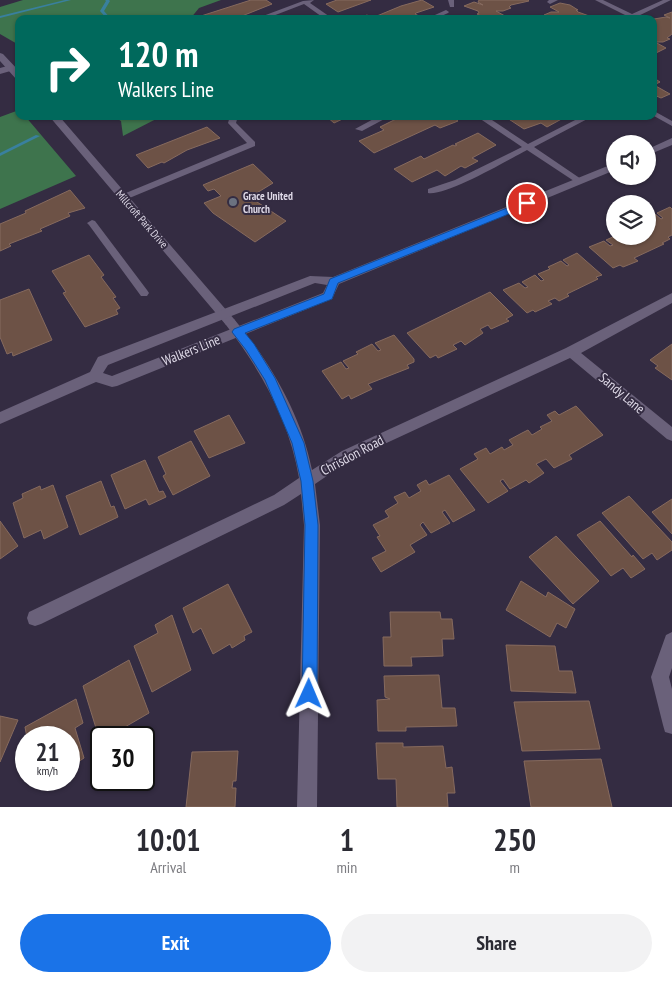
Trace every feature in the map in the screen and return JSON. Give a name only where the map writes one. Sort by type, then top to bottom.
[{"type":"street","points":[[0,56],[15,72]]},
{"type":"street","points":[[0,71],[11,68]]},
{"type":"street","name":"Millcroft Park Drive","points":[[57,120],[250,347],[270,378],[298,443],[307,481],[312,525],[307,807]]},
{"type":"street","points":[[656,148],[672,141]]},
{"type":"street","name":"Walkers Line","points":[[95,376],[112,382],[230,323],[314,278],[334,281],[606,170]]},
{"type":"street","name":"Walkers Line","points":[[0,418],[95,376],[103,361],[328,296],[334,281]]},
{"type":"street","name":"Chrisdon Road","points":[[35,618],[279,500],[347,455],[571,352],[672,297]]},
{"type":"street","name":"Sandy Lane","points":[[571,352],[672,435]]},
{"type":"street","points":[[672,641],[660,677],[672,725]]},
{"type":"lane","points":[[598,0],[625,15]]},
{"type":"lane","points":[[634,15],[668,0]]},
{"type":"lane","points":[[269,15],[308,1],[325,15]]},
{"type":"lane","points":[[439,15],[446,12]]},
{"type":"lane","points":[[657,115],[672,124]]},
{"type":"lane","points":[[124,197],[252,144],[232,123],[233,120]]},
{"type":"lane","points":[[359,129],[378,120]]},
{"type":"lane","points":[[486,120],[580,182]]},
{"type":"lane","points":[[431,191],[458,182],[530,148],[582,120]]},
{"type":"lane","points":[[92,223],[144,293]]},
{"type":"green space","points":[[23,0],[221,0],[199,8],[193,15],[15,15],[15,43],[0,34],[0,7]]},
{"type":"green space","points":[[15,111],[15,120],[28,120],[76,176],[0,209],[0,117]]},
{"type":"green space","points":[[119,120],[154,120],[123,136],[121,121]]},
{"type":"building","points":[[251,0],[266,0],[272,4],[244,15],[204,15]]},
{"type":"building","points":[[337,0],[371,0],[338,12],[326,4]]},
{"type":"building","points":[[422,0],[434,7],[415,14],[417,15],[379,15]]},
{"type":"building","points":[[479,0],[529,1],[511,5],[509,7],[511,8],[503,11],[496,11],[503,15],[479,15],[477,14],[479,13],[478,11],[464,6],[474,2],[483,5],[478,2]]},
{"type":"building","points":[[560,3],[570,5],[578,10],[576,10],[578,12],[586,15],[544,15],[551,12],[559,12],[550,7]]},
{"type":"building","points":[[672,12],[672,34],[667,38],[670,39],[657,42],[657,18],[670,18],[664,15]]},
{"type":"building","points":[[657,43],[666,48],[657,52]]},
{"type":"building","points":[[657,87],[670,94],[661,98],[657,96]]},
{"type":"building","points":[[394,120],[458,121],[440,128],[435,125],[374,153],[359,141],[384,130],[380,127]]},
{"type":"building","points":[[510,120],[560,120],[547,127],[541,123],[524,129]]},
{"type":"building","points":[[207,127],[220,138],[187,150],[164,163],[162,162],[148,168],[136,155]]},
{"type":"building","points":[[478,133],[496,145],[472,158],[478,161],[465,168],[461,166],[445,176],[437,170],[412,182],[394,169],[421,156],[424,159],[453,145],[455,146],[457,145],[455,144]]},
{"type":"building","name":"Grace United Church","points":[[253,164],[273,183],[255,194],[259,197],[254,200],[286,221],[255,242],[213,213],[204,203],[221,196],[214,189],[208,191],[203,185]]},
{"type":"building","points":[[70,190],[85,208],[68,213],[70,216],[40,229],[42,231],[9,244],[11,246],[0,251],[0,224]]},
{"type":"building","points":[[670,207],[672,209],[672,235],[668,237],[670,239],[662,243],[664,244],[634,258],[638,261],[623,267],[620,265],[613,268],[589,247],[604,241],[606,245],[610,246],[656,245],[656,215],[661,219],[663,218],[657,213]]},
{"type":"building","points":[[577,253],[602,275],[596,277],[598,279],[567,294],[569,296],[559,301],[555,298],[548,301],[552,304],[535,312],[533,310],[527,313],[503,290],[519,283],[525,288],[528,287],[522,282],[535,275],[541,281],[544,280],[538,274],[550,269],[548,267],[561,261],[567,266],[569,265],[563,260]]},
{"type":"building","points":[[89,255],[104,275],[101,277],[116,297],[113,298],[120,308],[116,310],[118,314],[85,327],[63,293],[66,292],[52,271]]},
{"type":"building","points":[[29,289],[52,340],[13,356],[12,352],[7,354],[0,337],[0,300]]},
{"type":"building","points":[[490,292],[513,315],[506,319],[509,321],[491,329],[488,325],[480,329],[483,333],[465,345],[461,341],[453,345],[457,349],[438,358],[436,355],[430,358],[407,333]]},
{"type":"building","points":[[394,335],[414,359],[414,362],[407,365],[409,368],[368,384],[372,389],[351,399],[349,395],[342,399],[322,371],[341,362],[346,369],[349,368],[343,361],[358,354],[356,352],[372,344],[378,351],[381,350],[375,343]]},
{"type":"building","points":[[672,344],[672,380],[655,368],[658,366],[650,360]]},
{"type":"building","points":[[576,406],[603,435],[569,455],[572,459],[554,468],[546,459],[536,464],[544,473],[529,483],[526,480],[510,489],[503,479],[500,481],[508,491],[488,503],[460,469],[478,459],[474,454],[486,448],[490,454],[502,447],[504,450],[513,445],[509,440],[528,430],[532,435],[542,429],[540,427],[552,421],[547,415],[555,411],[559,415]]},
{"type":"building","points":[[229,415],[245,443],[209,458],[194,431]]},
{"type":"building","points":[[191,441],[210,476],[173,495],[163,476],[166,474],[158,457]]},
{"type":"building","points":[[145,460],[159,492],[163,491],[166,497],[149,505],[146,499],[125,509],[111,475]]},
{"type":"building","points":[[449,475],[475,510],[453,522],[445,510],[442,512],[450,523],[431,533],[423,522],[420,525],[427,535],[410,545],[415,552],[381,572],[372,558],[386,551],[377,537],[380,536],[373,525],[389,517],[385,511],[398,503],[394,497],[405,492],[409,498],[421,491],[417,485],[426,480],[429,485]]},
{"type":"building","points":[[101,481],[111,507],[114,506],[118,517],[80,535],[66,496]]},
{"type":"building","points":[[53,485],[68,527],[44,539],[41,530],[24,538],[13,503],[23,498],[22,494],[40,486],[41,490]]},
{"type":"building","points":[[629,496],[672,542],[672,550],[657,560],[652,553],[643,559],[602,513]]},
{"type":"building","points":[[672,499],[672,534],[652,512]]},
{"type":"building","points":[[0,521],[18,546],[0,559]]},
{"type":"building","points":[[600,521],[645,569],[631,578],[623,568],[611,576],[577,535]]},
{"type":"building","points":[[556,536],[599,581],[573,604],[529,557]]},
{"type":"building","points":[[521,581],[546,597],[548,592],[575,609],[566,628],[557,623],[550,637],[506,610]]},
{"type":"building","points":[[228,584],[252,632],[244,636],[245,640],[232,648],[230,644],[213,654],[201,628],[193,633],[183,608]]},
{"type":"building","points":[[390,612],[440,612],[441,619],[452,619],[454,639],[442,639],[443,656],[411,657],[412,666],[384,666],[383,637],[391,637]]},
{"type":"building","points":[[172,615],[191,670],[152,692],[134,646],[158,633],[155,625]]},
{"type":"building","points":[[506,645],[555,646],[559,671],[572,671],[576,693],[511,691]]},
{"type":"building","points":[[129,660],[149,713],[127,726],[95,726],[83,686]]},
{"type":"building","points":[[439,675],[442,708],[455,708],[457,726],[406,727],[406,731],[378,731],[377,700],[390,699],[385,697],[384,676]]},
{"type":"building","points":[[76,699],[83,723],[78,726],[27,726]]},
{"type":"building","points":[[589,701],[600,749],[522,751],[514,702]]},
{"type":"building","points":[[0,716],[18,720],[0,762]]},
{"type":"building","points":[[376,743],[403,743],[403,747],[443,746],[446,768],[452,767],[455,793],[447,793],[448,807],[397,807],[396,779],[378,779]]},
{"type":"building","points":[[80,745],[84,758],[80,761]]},
{"type":"building","points":[[238,751],[236,781],[233,781],[232,788],[236,788],[235,807],[186,807],[192,752]]},
{"type":"building","points":[[601,759],[612,807],[531,807],[524,761]]},
{"type":"waterway","points":[[0,17],[69,0]]},
{"type":"waterway","points":[[106,15],[102,11],[107,0]]},
{"type":"waterway","points":[[0,155],[38,136]]},
{"type":"place","name":"Grace United Church","points":[[233,202]]},
{"type":"route","points":[[309,694],[312,525],[307,481],[298,443],[270,378],[238,332],[328,296],[334,281],[527,203]]}]
